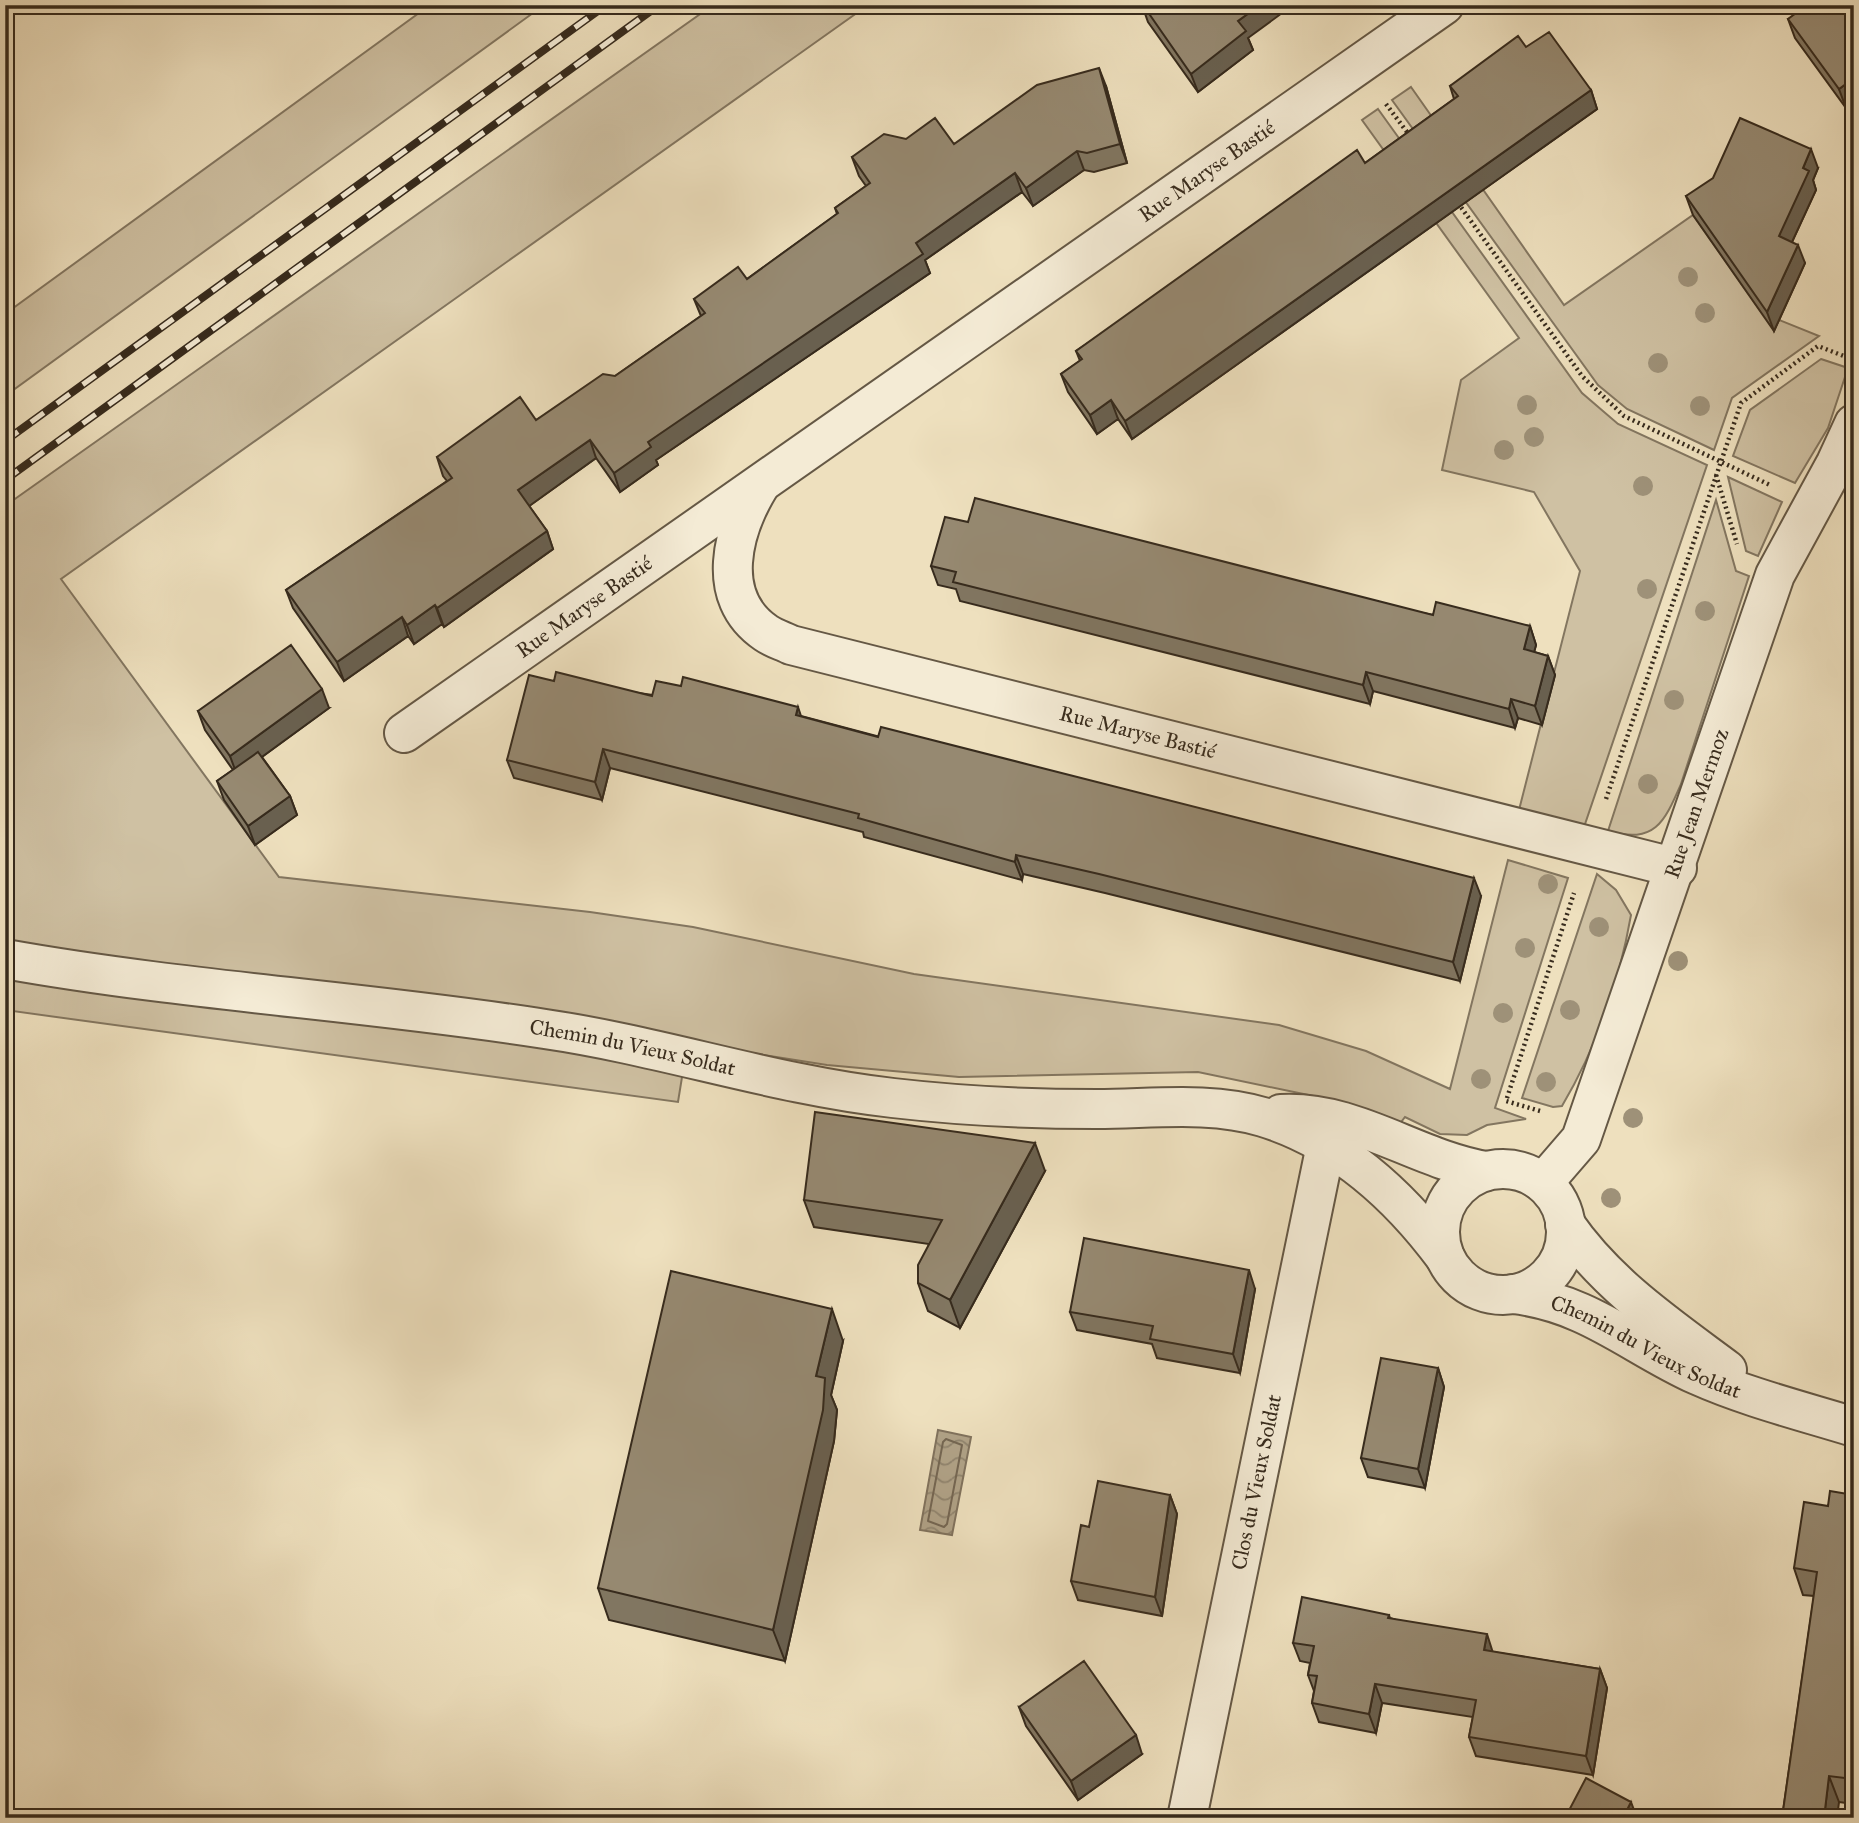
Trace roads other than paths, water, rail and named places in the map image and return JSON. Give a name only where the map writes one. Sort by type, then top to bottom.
[{"type":"street","name":"Rue Maryse Bastié","points":[[404,733],[1444,5]]},
{"type":"street","name":"Rue Jean Mermoz","points":[[1543,1184],[1574,1150],[1588,1124],[1775,575],[1838,488],[1854,424]]},
{"type":"street","name":"Rue Maryse Bastié","points":[[763,481],[734,541],[733,582],[751,617],[765,633],[791,645],[1677,868]]},
{"type":"street","name":"Chemin du Vieux Soldat","points":[[5,958],[118,979],[550,1029],[768,1078],[887,1098],[1004,1109],[1150,1108],[1330,1117],[1381,1134],[1443,1162],[1486,1171]]},
{"type":"street","name":"Chemin du Vieux Soldat","points":[[1258,1115],[1292,1126],[1326,1145],[1402,1204],[1445,1258]]},
{"type":"street","name":"Clos du Vieux Soldat","points":[[1187,1818],[1326,1145]]},
{"type":"street","points":[[1486,1171],[1522,1172],[1543,1184],[1558,1202],[1565,1224],[1564,1248],[1553,1270],[1536,1286],[1513,1294],[1478,1290],[1459,1277],[1445,1258],[1441,1245],[1441,1222],[1449,1199],[1465,1181],[1486,1171]]},
{"type":"street","name":"Chemin du Vieux Soldat","points":[[1565,1224],[1584,1252],[1616,1284],[1734,1375],[1779,1402]]},
{"type":"street","name":"Chemin du Vieux Soldat","points":[[1513,1294],[1542,1297],[1571,1307],[1697,1375],[1854,1427]]},
{"type":"water","points":[[938,1430],[971,1437],[952,1535],[920,1530]]},
{"type":"railway","points":[[5,441],[606,5]]},
{"type":"railway","points":[[5,480],[659,5]]}]
